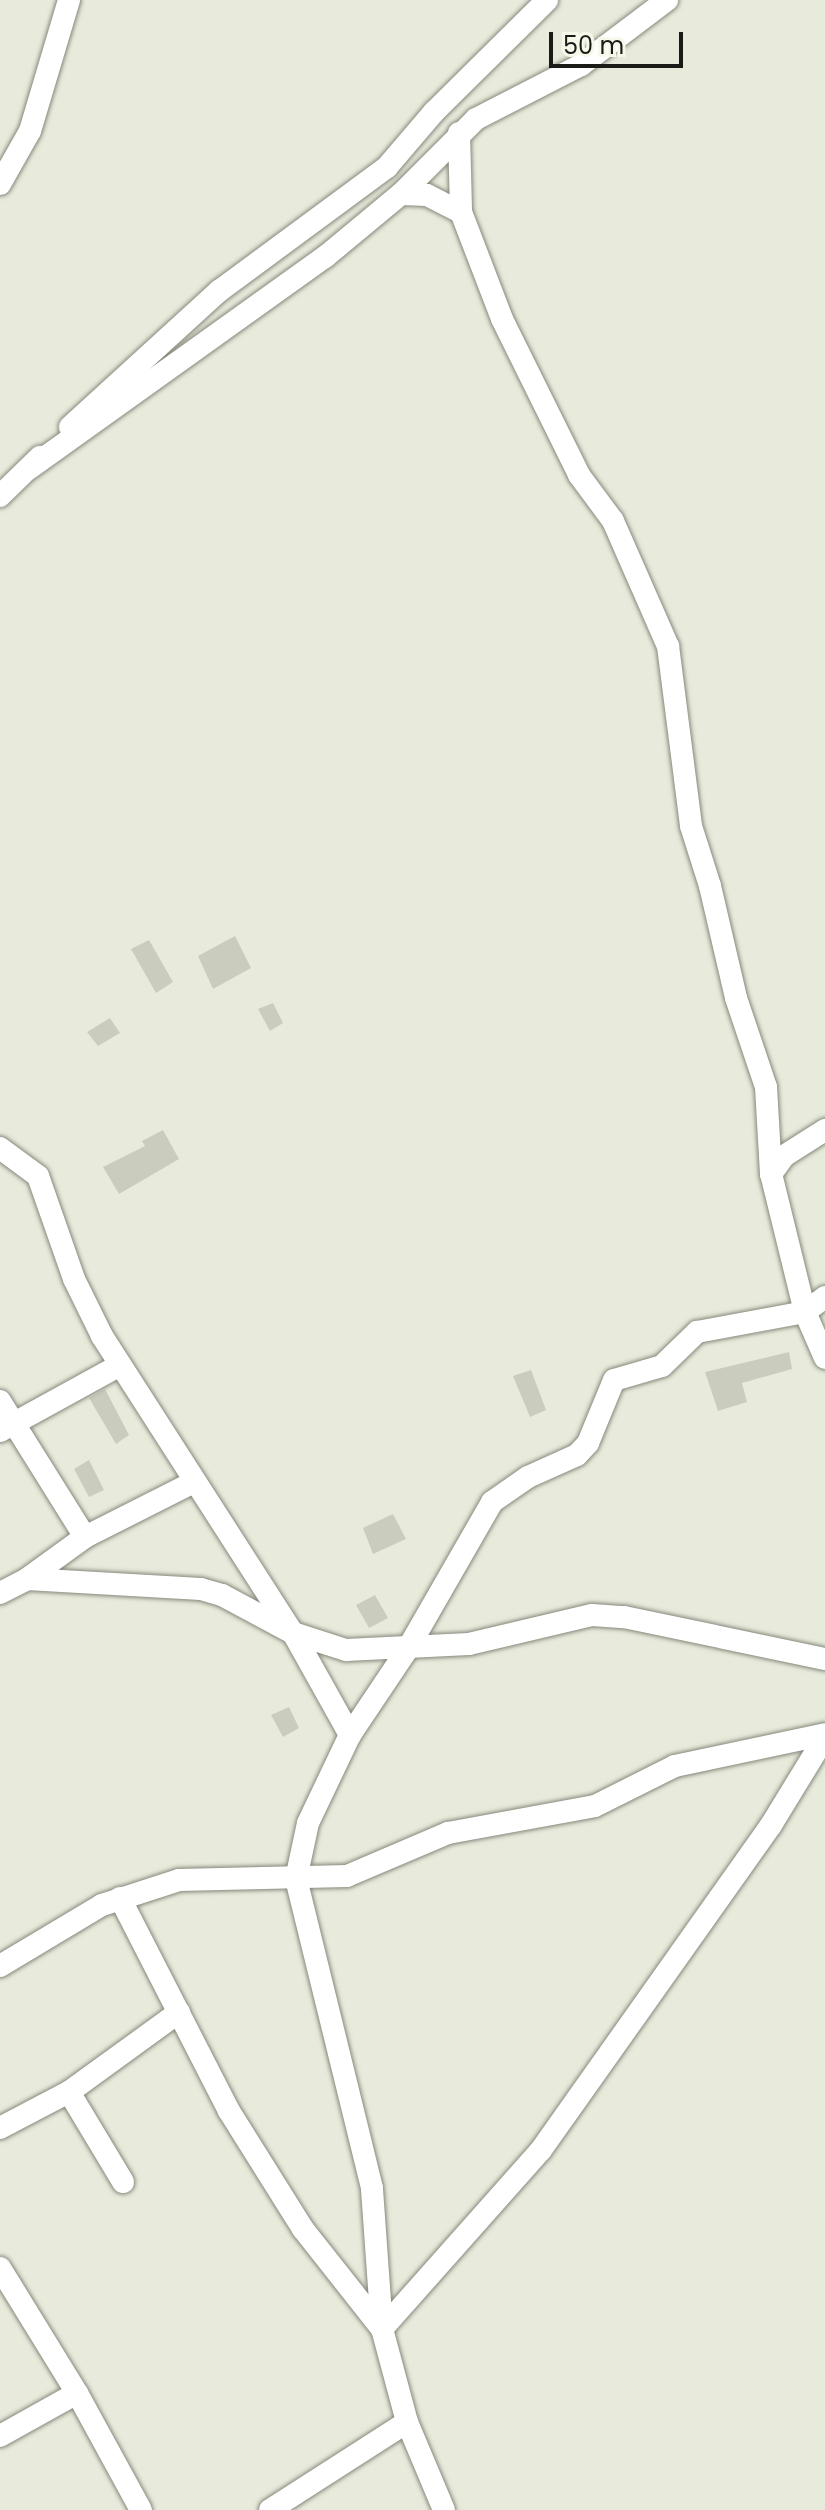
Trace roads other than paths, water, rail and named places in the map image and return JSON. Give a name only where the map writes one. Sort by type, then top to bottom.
[{"type":"street","points":[[0,184],[35,118],[69,0]]},
{"type":"street","points":[[0,496],[219,291],[387,167],[434,112],[547,0]]},
{"type":"street","points":[[30,468],[325,257],[401,194],[476,119],[581,65],[667,0]]},
{"type":"street","points":[[459,133],[461,212],[502,319],[579,475],[613,521],[668,646],[691,826],[710,886],[736,998],[766,1087],[771,1174],[805,1312],[825,1358]]},
{"type":"street","points":[[401,194],[427,195],[461,212]]},
{"type":"street","points":[[771,1174],[784,1156],[825,1130]]},
{"type":"street","points":[[0,1148],[38,1176],[74,1279],[120,1365],[293,1633],[350,1735]]},
{"type":"street","points":[[444,2510],[407,2422],[382,2329],[372,2188],[296,1879],[308,1823],[350,1735],[407,1650],[492,1502],[528,1477],[577,1455],[588,1443],[614,1380],[662,1366],[697,1332],[805,1312],[825,1297]]},
{"type":"street","points":[[8,1426],[120,1365]]},
{"type":"street","points":[[0,1401],[8,1426],[85,1537]]},
{"type":"street","points":[[0,1593],[27,1579],[85,1537],[194,1482]]},
{"type":"street","points":[[27,1579],[201,1589],[222,1595],[293,1633],[346,1650],[407,1650],[469,1644],[592,1615],[624,1617],[825,1659]]},
{"type":"street","points":[[0,1966],[120,1898],[194,1877],[296,1879],[352,1875],[448,1833],[595,1806],[675,1766],[825,1735]]},
{"type":"street","points":[[382,2329],[541,2150],[744,1864],[825,1735]]},
{"type":"street","points":[[120,1898],[229,2111],[303,2229],[382,2329]]},
{"type":"street","points":[[0,2128],[69,2092],[179,2012]]},
{"type":"street","points":[[69,2092],[123,2182]]},
{"type":"street","points":[[0,2268],[77,2393],[141,2510]]},
{"type":"street","points":[[0,2436],[77,2393]]},
{"type":"street","points":[[270,2510],[407,2422]]}]
